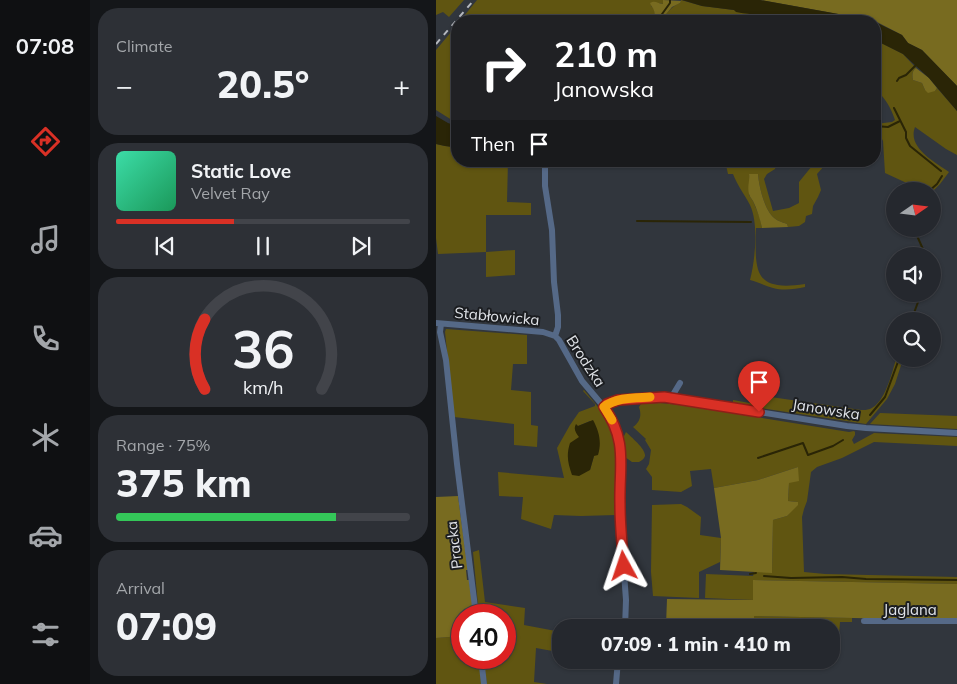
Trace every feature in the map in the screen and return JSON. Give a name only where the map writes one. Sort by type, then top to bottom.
[{"type":"street","name":"Brodzka","points":[[545,167],[545,186],[552,230],[553,276],[558,316],[558,327],[555,336],[560,340],[582,381],[611,418],[616,428],[621,448],[620,518],[626,619]]},
{"type":"street","name":"Stabłowicka","points":[[438,323],[543,332],[555,336]]},
{"type":"street","name":"Pracka","points":[[438,323],[443,340],[475,604]]},
{"type":"street","points":[[673,398],[680,383]]},
{"type":"street","name":"Janowska","points":[[604,407],[618,400],[664,397],[847,426],[957,433]]},
{"type":"street","name":"Jaglana","points":[[864,621],[957,621]]},
{"type":"street","points":[[482,669],[484,684]]},
{"type":"street","points":[[616,684],[617,669]]},
{"type":"shaded area","points":[[436,0],[464,0],[449,17],[443,12],[436,15]]},
{"type":"shaded area","points":[[477,0],[663,0],[663,4],[658,3],[651,6],[655,11],[655,15],[465,15]]},
{"type":"shaded area","points":[[663,0],[681,1],[672,7],[665,15],[654,15],[650,3],[663,4]]},
{"type":"shaded area","points":[[681,0],[702,6],[760,15],[665,15]]},
{"type":"shaded area","points":[[682,0],[760,0],[844,15],[758,15],[702,6]]},
{"type":"shaded area","points":[[760,0],[957,0],[957,86],[922,50],[908,43],[902,35],[881,24],[881,15],[842,15]]},
{"type":"shaded area","points":[[881,25],[902,35],[908,43],[922,50],[957,86],[957,111],[929,78],[903,54],[881,43]]},
{"type":"shaded area","points":[[451,32],[451,119],[436,110],[436,50]]},
{"type":"shaded area","points":[[881,43],[903,54],[916,68],[913,73],[913,80],[922,83],[925,90],[935,91],[937,88],[957,111],[957,155],[915,127],[915,141],[919,148],[930,159],[949,172],[941,183],[904,182],[885,173],[881,123],[895,120],[881,95]]},
{"type":"shaded area","points":[[916,68],[929,78],[937,88],[935,91],[928,93],[922,83],[913,80],[913,73]]},
{"type":"shaded area","points":[[436,116],[451,124],[451,147],[436,144]]},
{"type":"shaded area","points":[[436,144],[451,147],[451,167],[508,167],[507,202],[531,203],[531,215],[486,215],[486,252],[438,254],[436,238]]},
{"type":"shaded area","points":[[726,167],[776,167],[764,179],[773,211],[789,208],[799,203],[799,182],[811,167],[823,167],[817,174],[821,190],[813,206],[812,214],[806,216],[805,222],[799,226],[788,227],[787,224],[773,217],[765,203],[758,174],[749,174],[749,195],[760,218],[762,228],[756,228],[757,267],[766,281],[775,285],[805,284],[805,287],[777,289],[750,280],[755,242],[753,213],[733,174],[728,174]]},
{"type":"shaded area","points":[[749,174],[758,174],[767,208],[773,217],[787,224],[788,227],[762,228],[756,207],[749,194]]},
{"type":"shaded area","points":[[515,250],[515,275],[486,277],[486,252]]},
{"type":"shaded area","points":[[446,329],[527,335],[527,364],[513,364],[511,390],[531,392],[531,425],[538,426],[537,447],[514,445],[514,424],[454,417]]},
{"type":"shaded area","points":[[894,367],[900,367],[895,384],[887,399],[866,424],[733,404],[733,400],[755,404],[757,395],[861,410],[869,409],[880,401]]},
{"type":"shaded area","points":[[583,391],[607,418],[615,438],[617,459],[616,515],[554,515],[551,529],[521,519],[523,497],[499,496],[498,472],[564,478],[557,448],[579,412],[595,406]],"holes":[[[590,421],[594,456],[590,470],[579,437],[578,426]]]},
{"type":"shaded area","points":[[660,403],[849,432],[854,431],[855,435],[852,440],[854,444],[874,433],[957,437],[957,446],[874,442],[842,458],[817,467],[811,472],[807,501],[802,517],[804,572],[957,577],[957,584],[754,580],[753,600],[705,598],[706,574],[753,576],[754,572],[772,572],[773,520],[787,516],[798,502],[788,501],[789,483],[798,467],[758,480],[714,488],[711,469],[690,471],[692,486],[681,492],[652,490],[652,477],[646,469],[649,464],[651,450],[646,439],[633,427],[640,418],[639,407],[641,404]]},
{"type":"shaded area","points":[[880,413],[957,416],[957,429],[870,424]]},
{"type":"shaded area","points":[[593,420],[599,437],[598,455],[594,456],[590,470],[579,476],[572,475],[568,452],[570,443],[579,437],[575,431],[575,426],[576,424],[578,426]]},
{"type":"shaded area","points":[[626,432],[638,443],[645,453],[644,458],[639,462],[632,462],[625,457],[623,438]]},
{"type":"shaded area","points":[[798,467],[799,481],[789,483],[788,501],[798,502],[798,505],[787,516],[773,520],[772,573],[720,570],[721,538],[714,488],[758,480]]},
{"type":"shaded area","points":[[458,496],[468,570],[466,570],[467,580],[469,580],[472,604],[451,604],[451,637],[436,638],[436,497]]},
{"type":"shaded area","points":[[681,504],[701,517],[700,535],[721,538],[720,562],[699,572],[699,598],[653,596],[651,572],[652,505]]},
{"type":"shaded area","points":[[479,550],[485,602],[498,604],[478,604],[473,552]]},
{"type":"shaded area","points":[[753,580],[957,584],[957,620],[754,616],[754,619],[666,619],[667,599],[753,600]]},
{"type":"shaded area","points":[[516,607],[525,608],[524,625],[552,630],[552,651],[536,648],[534,682],[547,684],[487,684],[485,669],[516,669]]},
{"type":"shaded area","points":[[754,616],[852,618],[852,622],[840,622],[840,619],[754,619]]},
{"type":"shaded area","points":[[451,637],[451,669],[480,669],[482,684],[436,684],[436,638]]},
{"type":"waterway","points":[[661,15],[670,3],[670,0]]},
{"type":"waterway","points":[[897,81],[916,65]]},
{"type":"waterway","points":[[894,108],[906,132],[906,138],[910,146],[941,171]]},
{"type":"waterway","points":[[881,126],[888,127],[900,121]]},
{"type":"waterway","points":[[938,182],[942,176]]},
{"type":"waterway","points":[[637,221],[751,222]]},
{"type":"waterway","points":[[918,238],[922,247]]},
{"type":"waterway","points":[[914,312],[918,302]]},
{"type":"waterway","points":[[870,415],[885,397],[896,367]]},
{"type":"waterway","points":[[758,458],[803,443],[808,455],[833,446],[843,440]]},
{"type":"waterway","points":[[750,574],[756,573]]},
{"type":"waterway","points":[[764,576],[957,580]]},
{"type":"railway","points":[[461,15],[474,0]]},
{"type":"railway","points":[[436,44],[451,27]]},
{"type":"slow traffic","points":[[612,420],[604,407],[607,404],[618,400],[650,397]]},
{"type":"route","points":[[624,566],[620,518],[621,448],[616,428],[604,407],[618,400],[664,397],[759,412]]}]
